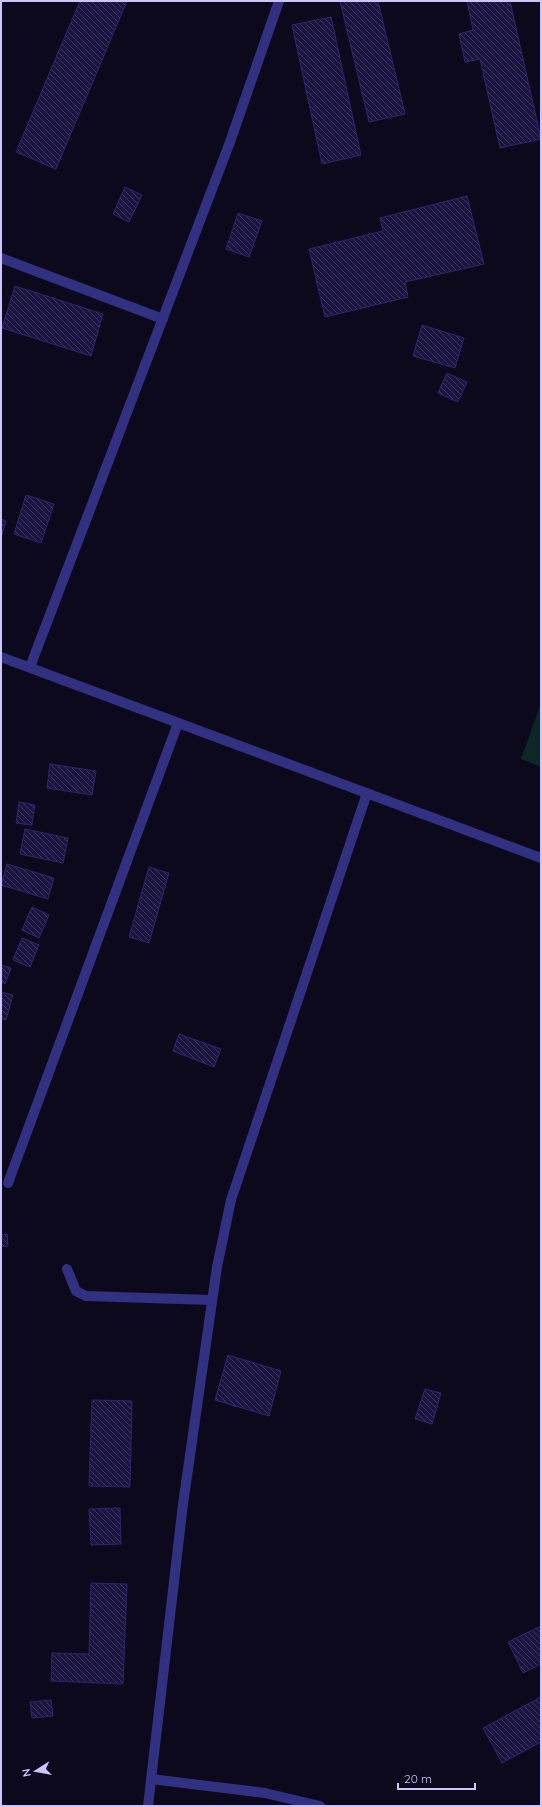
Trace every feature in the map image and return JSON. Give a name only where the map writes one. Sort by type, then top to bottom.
[{"type":"street","points":[[30,667],[230,142],[279,1]]},
{"type":"street","points":[[1,258],[163,319]]},
{"type":"street","points":[[1,657],[541,858]]},
{"type":"street","points":[[8,1182],[178,723]]},
{"type":"street","points":[[148,1806],[183,1504],[217,1267],[231,1200],[367,793]]},
{"type":"street","points":[[67,1269],[76,1291],[86,1296],[212,1300]]},
{"type":"street","points":[[151,1779],[265,1793],[320,1806]]},
{"type":"green space","points":[[541,703],[541,767],[521,759]]},
{"type":"building","points":[[80,1],[127,1],[56,169],[16,152]]},
{"type":"building","points":[[340,1],[378,1],[405,114],[369,122]]},
{"type":"building","points":[[467,1],[510,1],[541,139],[500,148],[480,59],[465,62],[459,34],[473,30]]},
{"type":"building","points":[[331,17],[361,155],[322,164],[292,25]]},
{"type":"building","points":[[125,187],[142,195],[129,222],[113,214]]},
{"type":"building","points":[[467,196],[484,264],[405,282],[408,297],[325,317],[309,249],[383,231],[380,218]]},
{"type":"building","points":[[238,213],[262,221],[249,257],[226,249]]},
{"type":"building","points":[[15,286],[103,314],[91,356],[2,328]]},
{"type":"building","points":[[422,325],[464,338],[455,368],[413,356]]},
{"type":"building","points":[[447,373],[467,382],[458,402],[438,393]]},
{"type":"building","points":[[26,495],[54,504],[41,543],[14,534]]},
{"type":"building","points":[[1,519],[6,521],[1,538]]},
{"type":"building","points":[[50,764],[96,771],[92,795],[47,788]]},
{"type":"building","points":[[19,802],[35,805],[32,825],[16,823]]},
{"type":"building","points":[[25,829],[68,838],[63,863],[20,854]]},
{"type":"building","points":[[7,864],[54,878],[48,899],[1,885]]},
{"type":"building","points":[[149,867],[169,873],[149,943],[129,937]]},
{"type":"building","points":[[32,907],[49,915],[39,938],[22,930]]},
{"type":"building","points":[[22,938],[39,945],[30,967],[13,960]]},
{"type":"building","points":[[1,965],[11,968],[5,984],[1,982]]},
{"type":"building","points":[[1,992],[13,995],[6,1020],[1,1019]]},
{"type":"building","points":[[179,1034],[221,1049],[214,1067],[173,1051]]},
{"type":"building","points":[[7,1234],[8,1246],[1,1247],[1,1235]]},
{"type":"building","points":[[228,1355],[281,1371],[269,1416],[215,1400]]},
{"type":"building","points":[[425,1389],[441,1393],[432,1424],[415,1419]]},
{"type":"building","points":[[92,1400],[132,1401],[130,1487],[89,1486]]},
{"type":"building","points":[[120,1508],[121,1544],[91,1545],[89,1509]]},
{"type":"building","points":[[91,1583],[127,1584],[123,1684],[51,1681],[52,1653],[89,1654]]},
{"type":"building","points":[[541,1626],[541,1664],[523,1673],[508,1642]]},
{"type":"building","points":[[541,1697],[541,1742],[502,1763],[483,1728]]},
{"type":"building","points":[[51,1700],[53,1716],[32,1718],[30,1702]]}]
